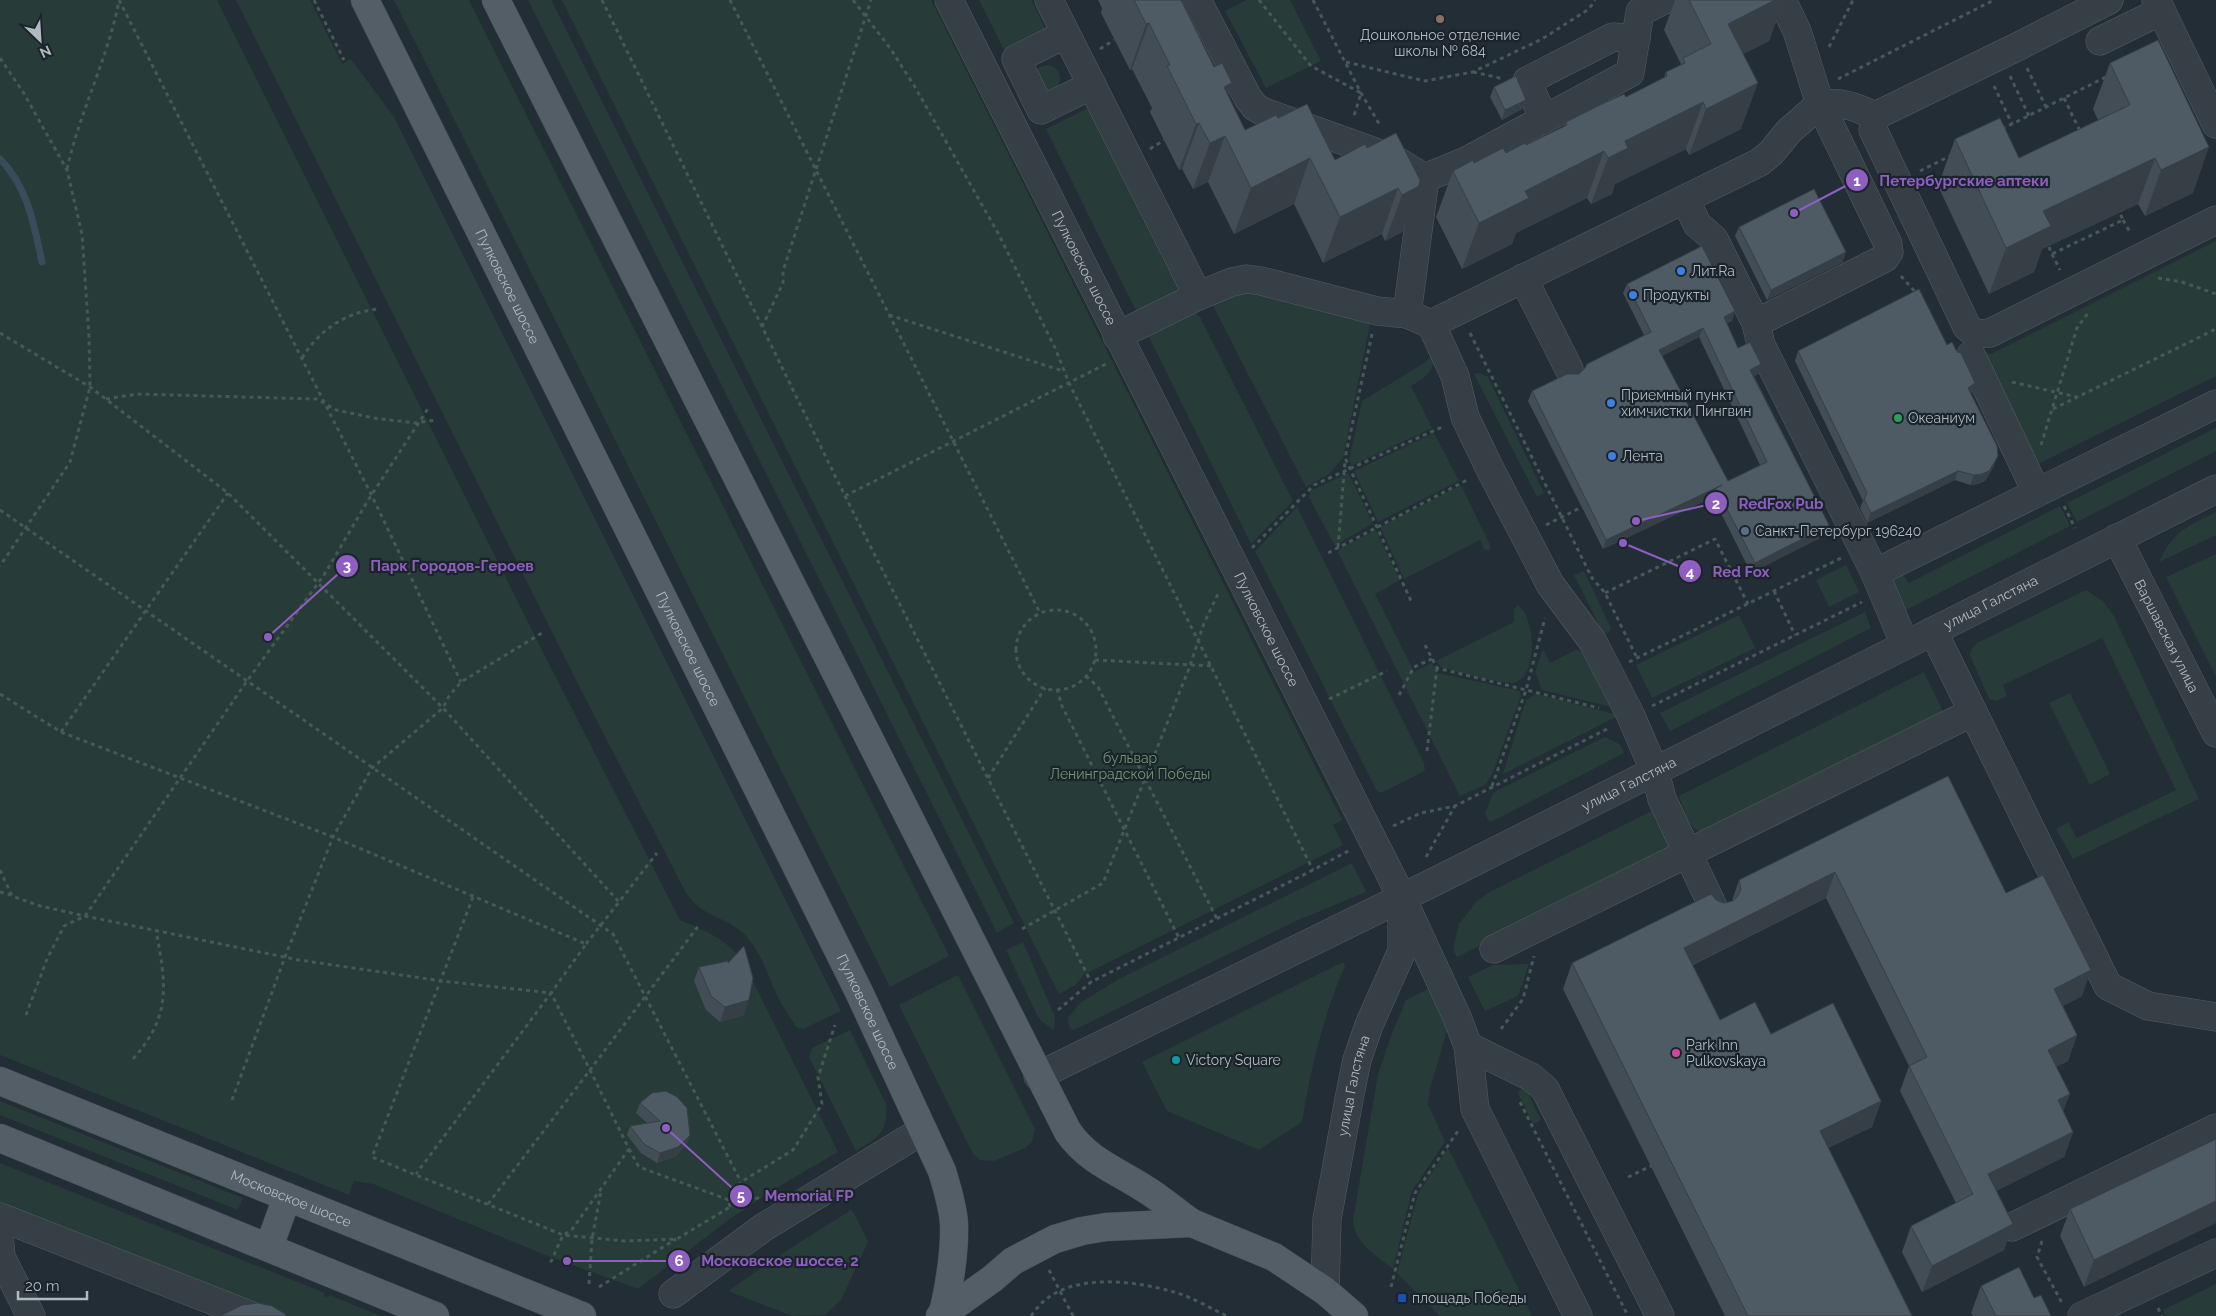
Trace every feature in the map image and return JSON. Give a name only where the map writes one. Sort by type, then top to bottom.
[{"type":"main road","name":"Пулковское шоссе","points":[[365,0],[860,992],[942,1171],[949,1194],[954,1224],[950,1270],[941,1315]]},
{"type":"main road","points":[[496,0],[1038,1076],[1068,1132],[1078,1146],[1090,1157],[1142,1187],[1192,1223],[1274,1257],[1325,1291],[1354,1316]]},
{"type":"main road","name":"Московское шоссе","points":[[0,1081],[582,1316]]},
{"type":"main road","points":[[0,1138],[436,1316]]},
{"type":"main road","points":[[268,1247],[287,1197]]},
{"type":"main road","points":[[941,1315],[992,1279],[1013,1261],[1055,1239],[1082,1231],[1106,1227],[1192,1223]]},
{"type":"street","name":"Пулковское шоссе","points":[[949,0],[1402,898],[1457,1017],[1468,1046],[1475,1109]]},
{"type":"street","points":[[1049,0],[1198,296]]},
{"type":"street","points":[[1197,0],[1248,98],[1255,107],[1264,112],[1394,159],[1425,178]]},
{"type":"street","points":[[1425,178],[1466,161],[1630,74],[1640,12],[1664,0]]},
{"type":"street","points":[[1756,323],[1885,258],[1889,252],[1888,244],[1815,88],[1797,31],[1782,0]]},
{"type":"street","points":[[1875,116],[2000,56],[2109,0]]},
{"type":"street","points":[[2100,41],[2158,6],[2216,124]]},
{"type":"street","points":[[1066,34],[1016,59],[1041,110],[1092,86]]},
{"type":"street","points":[[1544,119],[1527,81],[1614,37],[1636,39]]},
{"type":"street","points":[[1122,345],[1198,296],[1232,282],[1247,279],[1261,281],[1377,312],[1419,319],[1458,310],[1760,162],[1771,153],[1789,131],[1815,88]]},
{"type":"street","points":[[1815,88],[1838,102],[1851,105],[1875,116]]},
{"type":"street","points":[[1875,116],[1873,130],[1967,327],[1976,334],[1990,333],[2216,220]]},
{"type":"street","points":[[1425,178],[1419,319],[1455,376],[1465,417],[1552,587],[1593,642],[1609,672],[1631,716],[1655,772],[1662,799],[1716,912]]},
{"type":"street","points":[[1685,199],[1697,224],[1714,239],[1756,323],[1761,345],[1875,573],[1905,645]]},
{"type":"street","points":[[1523,278],[1569,369]]},
{"type":"street","points":[[1971,355],[2034,486]]},
{"type":"street","points":[[1875,573],[2034,486],[2216,404]]},
{"type":"street","name":"улица Галстяна","points":[[1325,1291],[1327,1219],[1350,1094],[1369,1025],[1402,951],[1402,898],[2216,489]]},
{"type":"street","name":"Варшавская улица","points":[[2117,538],[2216,733]]},
{"type":"street","points":[[1933,631],[2108,986],[2148,1006],[2216,1017]]},
{"type":"street","points":[[1494,948],[1973,712]]},
{"type":"street","points":[[1038,1076],[1402,898]]},
{"type":"street","points":[[1468,1046],[1530,1077],[1545,1089],[1660,1316]]},
{"type":"street","points":[[1475,1109],[1578,1316]]},
{"type":"street","points":[[2012,1227],[2216,1128]]},
{"type":"street","points":[[673,1294],[764,1227],[923,1130]]},
{"type":"street","points":[[31,1316],[1,1257],[1,1228],[252,1316]]},
{"type":"street","points":[[2073,1312],[2216,1253]]},
{"type":"path","points":[[67,170],[79,125],[114,22],[119,0]]},
{"type":"path","points":[[119,0],[326,404],[461,682]]},
{"type":"path","points":[[314,0],[344,60]]},
{"type":"path","points":[[602,0],[845,496],[1091,982]]},
{"type":"path","points":[[730,0],[1040,613]]},
{"type":"path","points":[[854,0],[890,48],[915,87],[998,233],[1056,350],[1069,383],[1313,870]]},
{"type":"path","points":[[762,327],[783,283],[783,271],[867,18],[871,0]]},
{"type":"path","points":[[1259,0],[1311,66],[1361,93]]},
{"type":"path","points":[[1313,0],[1361,93],[1378,120],[1394,159]]},
{"type":"path","points":[[1346,62],[1425,80],[1473,72],[1542,39],[1589,9],[1595,0]]},
{"type":"path","points":[[1815,88],[1826,53],[1853,0]]},
{"type":"path","points":[[1815,88],[1994,0]]},
{"type":"path","points":[[2000,56],[2029,116]]},
{"type":"path","points":[[0,58],[23,92],[67,170],[82,234],[89,336],[90,387],[70,462],[0,566]]},
{"type":"path","points":[[2028,70],[2046,107]]},
{"type":"path","points":[[1473,72],[1508,80],[1527,81]]},
{"type":"path","points":[[1999,131],[2113,73]]},
{"type":"path","points":[[1994,88],[2012,124]]},
{"type":"path","points":[[2064,98],[2081,134]]},
{"type":"path","points":[[1925,168],[1958,152]]},
{"type":"path","points":[[2120,213],[2128,232]]},
{"type":"path","points":[[2052,254],[2123,220]]},
{"type":"path","points":[[2048,247],[2058,266]]},
{"type":"path","points":[[2154,277],[2182,282],[2216,294]]},
{"type":"path","points":[[2034,486],[2052,410],[2077,328],[2090,309],[2090,283]]},
{"type":"path","points":[[302,358],[309,347],[328,328],[365,310],[380,309]]},
{"type":"path","points":[[1458,310],[1561,518],[1592,578],[1605,593],[1637,658]]},
{"type":"path","points":[[1338,548],[1345,458],[1377,312]]},
{"type":"path","points":[[888,315],[1064,371]]},
{"type":"path","points":[[2052,410],[2216,329]]},
{"type":"path","points":[[0,333],[90,387],[228,493],[443,708],[618,902]]},
{"type":"path","points":[[845,496],[1069,383],[1122,345]]},
{"type":"path","points":[[106,399],[137,394],[318,399],[336,410],[374,418],[420,422],[436,420]]},
{"type":"path","points":[[26,1015],[47,959],[64,926],[85,916],[246,681],[318,583],[429,407]]},
{"type":"path","points":[[1248,552],[1314,485],[1433,430]]},
{"type":"path","points":[[1345,458],[1412,603]]},
{"type":"path","points":[[1328,553],[1490,469]]},
{"type":"path","points":[[61,732],[228,493]]},
{"type":"path","points":[[1550,523],[1582,507]]},
{"type":"path","points":[[0,510],[613,934],[741,1182]]},
{"type":"path","points":[[1605,593],[1715,539],[1748,604]]},
{"type":"path","points":[[1609,672],[1862,548]]},
{"type":"path","points":[[1022,929],[1055,912],[1103,883],[1190,666],[1198,641],[1222,586]]},
{"type":"path","points":[[1492,787],[1526,690],[1552,587]]},
{"type":"path","points":[[1774,591],[1795,634]]},
{"type":"path","points":[[1059,610],[1077,615],[1086,623],[1093,635],[1096,647],[1095,660],[1086,676],[1073,686],[1057,689],[1045,688],[1034,683],[1025,675],[1016,653],[1017,640],[1029,620],[1040,613],[1059,610]]},
{"type":"path","points":[[232,1100],[285,957],[333,837],[372,768],[443,708],[449,696],[461,682],[542,633]]},
{"type":"path","points":[[1425,645],[1437,668],[1427,751]]},
{"type":"path","points":[[1399,695],[1414,667],[1432,659]]},
{"type":"path","points":[[1095,660],[1211,666]]},
{"type":"path","points":[[1437,668],[1631,716]]},
{"type":"path","points":[[1324,701],[1387,671]]},
{"type":"path","points":[[1086,676],[1098,687],[1217,919]]},
{"type":"path","points":[[987,779],[1045,688]]},
{"type":"path","points":[[1057,689],[1062,706],[1179,938]]},
{"type":"path","points":[[0,694],[61,732],[333,837],[586,944]]},
{"type":"path","points":[[1426,858],[1455,806]]},
{"type":"path","points":[[1058,1010],[1091,982],[1313,870],[1356,846]]},
{"type":"path","points":[[416,1174],[600,925],[656,853]]},
{"type":"path","points":[[0,870],[12,896]]},
{"type":"path","points":[[0,892],[40,906],[285,957],[442,981],[551,993]]},
{"type":"path","points":[[473,897],[372,1158],[416,1174],[563,1236],[626,1241],[677,1239]]},
{"type":"path","points":[[1501,1029],[1523,999],[1543,924]]},
{"type":"path","points":[[488,1204],[699,925]]},
{"type":"path","points":[[133,1060],[148,1042],[158,1022],[162,1006],[164,977],[156,930]]},
{"type":"path","points":[[551,993],[639,1166],[729,1200]]},
{"type":"path","points":[[730,1207],[729,1200],[741,1182],[793,1150],[822,1104],[818,1077],[835,1025]]},
{"type":"path","points":[[1516,1094],[1628,1316]]},
{"type":"path","points":[[1391,1287],[1415,1193],[1447,1145],[1475,1109]]},
{"type":"path","points":[[549,1266],[563,1236],[571,1231],[629,1148]]},
{"type":"path","points":[[1628,1178],[1651,1166]]},
{"type":"path","points":[[589,1284],[592,1239],[601,1188]]},
{"type":"path","points":[[600,1287],[730,1207],[765,1196]]},
{"type":"path","points":[[2043,1239],[2037,1257],[2073,1312]]},
{"type":"path","points":[[1050,1271],[1073,1316]]},
{"type":"path","points":[[1031,1316],[1044,1301],[1060,1292],[1079,1285],[1102,1282],[1131,1283],[1175,1292],[1227,1316]]},
{"type":"green space","points":[[0,0],[217,0],[540,646],[680,920],[717,937],[739,956],[838,1152],[776,1188],[727,1221],[638,1289],[545,1255],[373,1184],[354,1181],[349,1195],[0,1055]]},
{"type":"green space","points":[[236,0],[310,0],[342,64],[351,59],[394,117],[841,1011],[803,1029],[796,1027],[779,999],[761,958],[747,937],[740,930],[701,908],[686,893],[580,688]]},
{"type":"green space","points":[[394,0],[469,0],[949,956],[890,987]]},
{"type":"green space","points":[[528,0],[551,0],[1014,923],[997,933]]},
{"type":"green space","name":"бульвар Ленинградской Победы","points":[[562,0],[931,0],[1342,820],[1333,825],[1343,845],[1085,974],[1075,985],[1059,994]]},
{"type":"green space","points":[[979,0],[1031,0],[1047,32],[1005,52]]},
{"type":"green space","points":[[1247,0],[1290,0],[1321,61],[1266,88],[1225,11]]},
{"type":"green space","points":[[1047,65],[1056,69],[1060,78],[1056,87],[1047,91],[1038,87],[1034,78],[1038,69]]},
{"type":"green space","points":[[1088,108],[1169,272],[1177,275],[1183,289],[1138,315],[1046,129]]},
{"type":"green space","points":[[2216,241],[2216,376],[2040,463],[2032,462],[1983,351],[1991,354]]},
{"type":"green space","points":[[1245,290],[1371,319],[1343,458],[1329,474],[1306,487],[1211,302]]},
{"type":"green space","points":[[1195,312],[1200,317],[1293,501],[1251,544],[1147,333]]},
{"type":"green space","points":[[1434,353],[1431,369],[1421,380],[1411,386],[1432,428],[1351,466],[1349,460],[1362,401],[1424,363]]},
{"type":"green space","points":[[1479,373],[1488,377],[1544,493],[1537,497],[1474,374]]},
{"type":"green space","points":[[2216,428],[2216,451],[2077,522],[2067,503]]},
{"type":"green space","points":[[1434,433],[1459,481],[1378,522],[1354,471]]},
{"type":"green space","points":[[1348,473],[1373,523],[1335,546],[1309,497],[1310,491]]},
{"type":"green space","points":[[1461,485],[1491,547],[1489,551],[1484,549],[1480,540],[1404,579],[1380,527]]},
{"type":"green space","points":[[2060,506],[2070,526],[1902,612],[1891,575],[1901,573],[1909,583]]},
{"type":"green space","points":[[1297,507],[1424,763],[1425,770],[1421,773],[1381,793],[1377,791],[1255,551]]},
{"type":"green space","points":[[2216,512],[2216,535],[2159,562],[2175,537],[2189,526]]},
{"type":"green space","points":[[1376,530],[1400,580],[1375,594],[1414,672],[1432,663],[1438,673],[1520,691],[1521,696],[1492,775],[1485,785],[1460,796],[1338,552],[1342,547]]},
{"type":"green space","points":[[2216,554],[2216,677],[2166,577]]},
{"type":"green space","points":[[1846,565],[1859,592],[1829,607],[1816,580]]},
{"type":"green space","points":[[1584,571],[1611,628],[1609,633],[1602,631],[1574,575]]},
{"type":"green space","points":[[2086,590],[2103,601],[2114,616],[2199,799],[2073,859],[2056,829],[2068,822],[2077,838],[2176,790],[2102,638],[2003,685],[2007,696],[1996,701],[1989,699],[1970,655],[1971,650],[1977,643]]},
{"type":"green space","points":[[1517,605],[1528,620],[1532,644],[1528,668],[1523,677],[1516,682],[1502,682],[1468,675],[1441,667],[1436,661],[1514,622],[1514,610]]},
{"type":"green space","points":[[1865,612],[1871,628],[1670,731],[1660,713]]},
{"type":"green space","points":[[1739,615],[1755,648],[1652,698],[1636,665]]},
{"type":"green space","points":[[1543,649],[1550,663],[1576,650],[1582,651],[1611,707],[1542,690],[1535,672]]},
{"type":"green space","points":[[1924,672],[1943,711],[1938,717],[1704,833],[1690,824],[1679,796]]},
{"type":"green space","points":[[2070,693],[2110,774],[2090,785],[2049,703]]},
{"type":"green space","points":[[1536,694],[1615,714],[1616,717],[1503,774],[1526,700]]},
{"type":"green space","points":[[1605,737],[1619,745],[1624,753],[1491,822],[1488,820],[1485,813],[1493,794],[1498,790]]},
{"type":"green space","points":[[1654,810],[1672,852],[1457,957],[1453,950],[1459,924],[1476,902],[1488,893]]},
{"type":"green space","points":[[1352,863],[1366,892],[1296,921],[1080,1027],[1073,1030],[1069,1027],[1068,1018],[1080,1003],[1117,980]]},
{"type":"green space","points":[[1023,942],[1055,1017],[1054,1030],[1042,1022],[1037,1015],[1006,950]]},
{"type":"green space","points":[[1343,962],[1345,966],[1330,1004],[1319,1042],[1302,1122],[1259,1150],[1167,1111],[1142,1062]]},
{"type":"green space","points":[[1529,964],[1518,996],[1485,1011],[1468,977],[1493,965]]},
{"type":"green space","points":[[958,975],[1035,1129],[1032,1142],[1025,1148],[994,1161],[980,1160],[973,1154],[899,1005]]},
{"type":"green space","points":[[1430,988],[1448,1027],[1430,1089],[1428,1104],[1445,1142],[1412,1191],[1393,1269],[1362,1242],[1354,1228],[1353,1220],[1378,1074],[1406,1000]]},
{"type":"green space","points":[[850,1030],[886,1104],[886,1121],[880,1133],[876,1138],[856,1151],[809,1057],[812,1048]]},
{"type":"green space","points":[[1525,1087],[1541,1120],[1533,1124],[1518,1093]]},
{"type":"green space","points":[[0,1101],[243,1198],[238,1210],[0,1115]]},
{"type":"green space","points":[[1448,1148],[1532,1316],[1440,1316],[1397,1273],[1418,1194]]},
{"type":"green space","points":[[0,1163],[325,1293],[324,1296],[328,1297],[329,1295],[381,1316],[273,1316],[0,1206]]},
{"type":"green space","points":[[851,1210],[868,1242],[841,1300],[825,1315],[792,1316],[728,1291],[786,1251]]},
{"type":"green space","points":[[2216,1284],[2216,1316],[2166,1316],[2163,1310]]},
{"type":"building","points":[[1134,0],[1181,0],[1214,67],[1222,63],[1232,83],[1224,87],[1245,130],[1276,115],[1278,118],[1307,104],[1335,160],[1365,144],[1367,148],[1396,133],[1420,180],[1419,186],[1402,195],[1398,188],[1340,217],[1310,158],[1251,188],[1225,136],[1210,143],[1199,123],[1196,124],[1167,66],[1170,65],[1149,23],[1146,24]]},
{"type":"building","points":[[1689,0],[1775,0],[1728,24],[1758,83],[1706,109],[1703,102],[1625,141],[1628,148],[1608,158],[1604,151],[1525,191],[1529,198],[1479,223],[1453,171],[1473,160],[1474,163],[1503,148],[1506,153],[1525,143],[1526,145],[1567,125],[1566,122],[1598,106],[1624,94],[1626,97],[1667,76],[1666,72],[1685,63],[1683,58],[1711,44]]},
{"type":"building","points":[[2158,40],[2209,147],[2161,170],[2155,158],[2043,211],[2051,226],[2006,248],[1955,139],[2000,118],[2019,158],[2130,105],[2110,63]]},
{"type":"building","points":[[1516,76],[1526,100],[1505,110],[1494,87]]},
{"type":"building","points":[[1814,189],[1846,252],[1771,290],[1739,227]]},
{"type":"building","points":[[1702,246],[1735,311],[1724,317],[1738,348],[1750,342],[1761,364],[1750,370],[1829,525],[1755,563],[1716,488],[1722,485],[1606,540],[1532,391],[1567,374],[1579,374],[1587,364],[1651,332],[1627,284]],"holes":[[[1703,328],[1767,462],[1728,481],[1659,350]]]},
{"type":"building","name":"Океаниум","points":[[1919,289],[1947,345],[1952,342],[1957,352],[1961,353],[1975,383],[1968,388],[1997,446],[1998,456],[1989,471],[1974,475],[1958,471],[1871,513],[1864,499],[1867,493],[1798,351]]},
{"type":"building","name":"Park Inn Pulkovskaya","points":[[1948,776],[2006,893],[2043,875],[2091,970],[2054,989],[2077,1035],[2048,1050],[2070,1094],[2058,1100],[2073,1132],[1988,1174],[2013,1224],[1932,1266],[1911,1226],[1973,1194],[1909,1066],[1927,1057],[1835,872],[1684,948],[1720,1020],[1755,1002],[1771,1034],[1833,1003],[1881,1101],[1820,1131],[1912,1316],[1748,1316],[1572,963],[1711,894],[1716,900],[1724,903],[1733,901],[1741,889],[1739,880]]},
{"type":"building","points":[[744,946],[753,978],[749,1000],[725,1007],[711,996],[699,967],[728,961],[728,963]]},
{"type":"building","points":[[666,1091],[677,1097],[687,1108],[690,1135],[678,1147],[660,1153],[644,1144],[630,1126],[660,1121],[640,1103],[652,1093]]},
{"type":"building","points":[[2216,1139],[2216,1201],[2094,1260],[2070,1209]]},
{"type":"building","points":[[2019,1267],[2034,1298],[2041,1295],[2051,1316],[1996,1316],[1981,1286]]},
{"type":"building","points":[[258,1303],[272,1306],[286,1316],[220,1316],[242,1305]]},
{"type":"waterway","points":[[0,159],[10,170],[23,194],[33,221],[42,262]]},
{"type":"place","name":"Дошкольное отделение школы № 684","points":[[1440,19]]},
{"type":"place","name":"Петербургские аптеки","points":[[1794,213]]},
{"type":"place","name":"Лит.Ra","points":[[1681,271]]},
{"type":"place","name":"Продукты","points":[[1633,295]]},
{"type":"place","name":"Приемный пункт химчистки Пингвин","points":[[1611,403]]},
{"type":"place","name":"Океаниум","points":[[1898,418]]},
{"type":"place","name":"Лента","points":[[1612,456]]},
{"type":"place","name":"RedFox Pub","points":[[1636,521]]},
{"type":"place","name":"Санкт-Петербург 196240","points":[[1745,531]]},
{"type":"place","name":"Red Fox","points":[[1623,543]]},
{"type":"place","name":"Парк Городов-Героев","points":[[268,637]]},
{"type":"place","name":"Park Inn Pulkovskaya","points":[[1676,1053]]},
{"type":"place","name":"Victory Square","points":[[1176,1060]]},
{"type":"place","name":"Memorial FP","points":[[666,1128]]},
{"type":"place","name":"Московское шоссе, 2","points":[[567,1261]]},
{"type":"place","name":"площадь Победы","points":[[1402,1298]]}]
